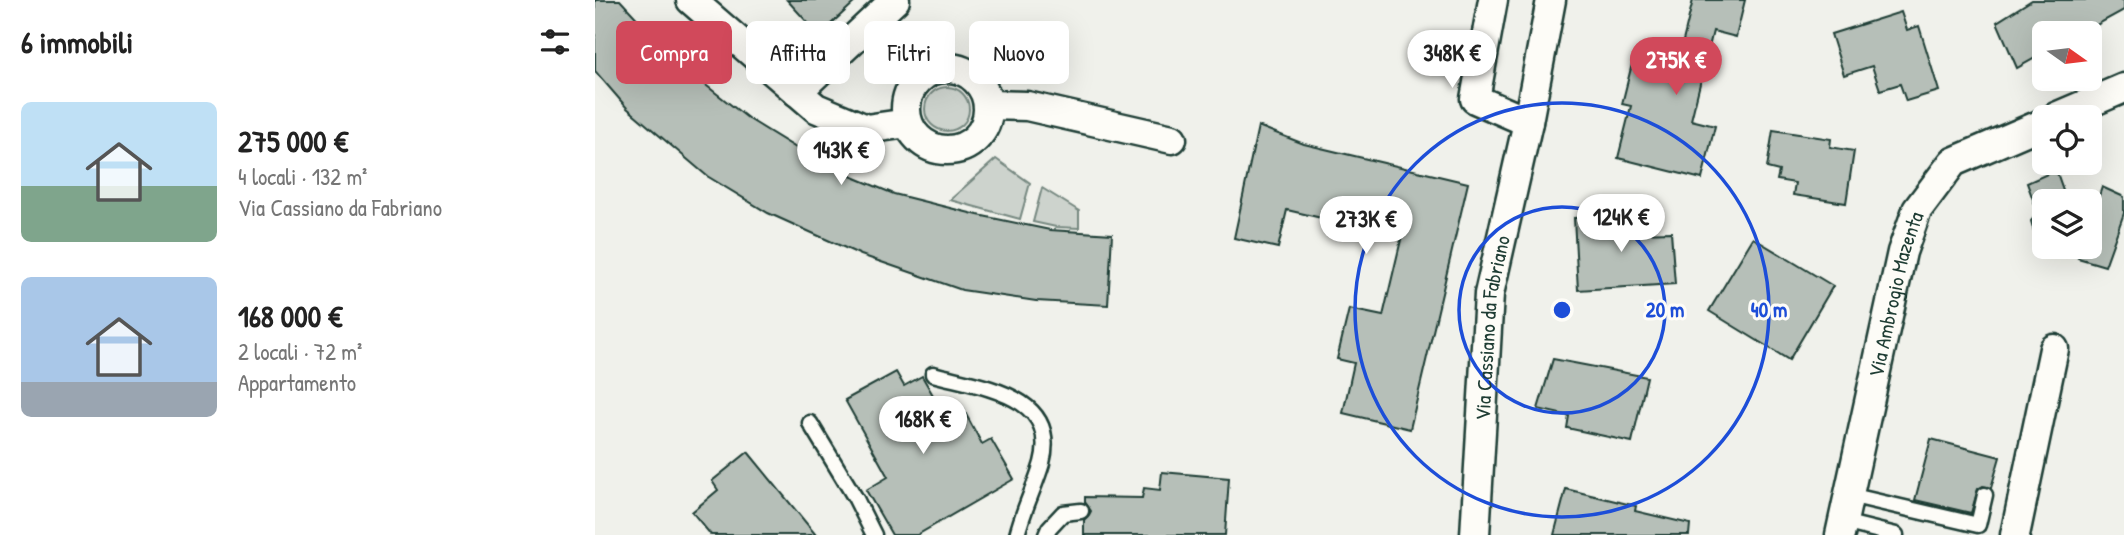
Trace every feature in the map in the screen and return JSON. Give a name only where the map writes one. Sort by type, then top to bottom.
[{"type":"street","points":[[797,92],[895,0]]},
{"type":"street","points":[[1493,0],[1475,99],[1528,122]]},
{"type":"street","name":"Via Cassiano da Fabriano","points":[[1475,535],[1489,294],[1528,122],[1551,0]]},
{"type":"street","points":[[699,3],[816,108],[866,129],[908,123]]},
{"type":"street","points":[[946,67],[962,70],[975,78],[984,90],[989,105],[988,120],[981,134],[970,144],[956,150],[941,150],[927,145],[916,136],[908,123],[906,107],[909,92],[918,79],[931,71],[946,67]]},
{"type":"street","points":[[2084,105],[2124,88]]},
{"type":"street","points":[[989,105],[1027,106],[1172,139]]},
{"type":"street","name":"Via Ambrogio Mazenta","points":[[1842,528],[1902,252],[1917,210],[1954,162],[2032,127]]},
{"type":"street","points":[[2015,535],[2054,349]]},
{"type":"lane","points":[[933,374],[1014,397],[1033,411],[1044,431],[1042,460],[1017,535]]},
{"type":"lane","points":[[810,423],[856,499],[874,535]]},
{"type":"lane","points":[[1849,495],[1978,525],[1985,495]]},
{"type":"lane","points":[[1046,535],[1049,527],[1063,513],[1081,511]]},
{"type":"lane","points":[[1842,528],[1896,535]]},
{"type":"shaded area","points":[[947,87],[956,88],[963,93],[968,100],[968,118],[963,125],[956,130],[947,131],[938,130],[931,125],[926,118],[925,109],[926,100],[931,93],[938,88]]},
{"type":"shaded area","points":[[996,159],[1030,183],[1020,219],[950,200]]},
{"type":"shaded area","points":[[1042,188],[1079,211],[1079,228],[1033,222]]},
{"type":"building","points":[[595,0],[620,0],[639,21],[616,21],[616,84],[704,84],[749,119],[824,165],[894,194],[1050,230],[1112,234],[1108,305],[1036,301],[962,290],[861,255],[768,213],[707,176],[627,108],[595,71]]},
{"type":"building","points":[[787,0],[857,0],[834,21],[806,21]]},
{"type":"building","points":[[1693,0],[1745,0],[1736,37],[1713,31],[1691,120],[1715,126],[1702,179],[1618,158],[1631,106],[1622,104],[1633,60],[1676,70]]},
{"type":"building","points":[[2032,0],[2124,0],[2124,10],[2102,22],[2032,21],[2032,60],[2017,68],[1997,22]]},
{"type":"building","points":[[1901,12],[1907,30],[1919,26],[1939,91],[1906,101],[1900,84],[1880,90],[1872,66],[1844,75],[1831,34]]},
{"type":"building","points":[[1258,126],[1304,144],[1468,183],[1410,429],[1343,413],[1354,363],[1337,359],[1349,309],[1383,316],[1404,227],[1346,213],[1343,223],[1287,210],[1278,248],[1234,238]]},
{"type":"building","points":[[1773,130],[1831,139],[1830,147],[1854,151],[1846,203],[1793,195],[1795,183],[1777,180],[1779,171],[1767,168]]},
{"type":"building","points":[[2045,175],[2058,175],[2063,189],[2032,189],[2032,197],[2027,183]]},
{"type":"building","points":[[2102,187],[2124,197],[2124,213],[2105,266],[2081,259],[2102,259]]},
{"type":"building","points":[[1637,214],[1639,233],[1671,232],[1675,284],[1578,290],[1574,218]]},
{"type":"building","points":[[1753,238],[1833,286],[1789,360],[1709,311]]},
{"type":"building","points":[[1553,359],[1647,377],[1632,442],[1567,428],[1569,416],[1538,409]]},
{"type":"building","points":[[896,372],[904,386],[922,376],[945,416],[962,407],[982,444],[991,439],[1014,479],[917,535],[892,535],[866,490],[888,477],[845,400]]},
{"type":"building","points":[[1931,439],[2000,457],[1991,488],[1983,486],[1978,489],[1971,513],[1915,500]]},
{"type":"building","points":[[748,452],[816,535],[711,535],[692,512],[718,490],[712,481]]},
{"type":"building","points":[[1162,472],[1229,478],[1225,535],[1084,535],[1084,520],[1091,511],[1085,497],[1142,498],[1144,488],[1160,490]]},
{"type":"building","points":[[1566,489],[1636,506],[1635,511],[1690,524],[1689,535],[1554,535]]}]
